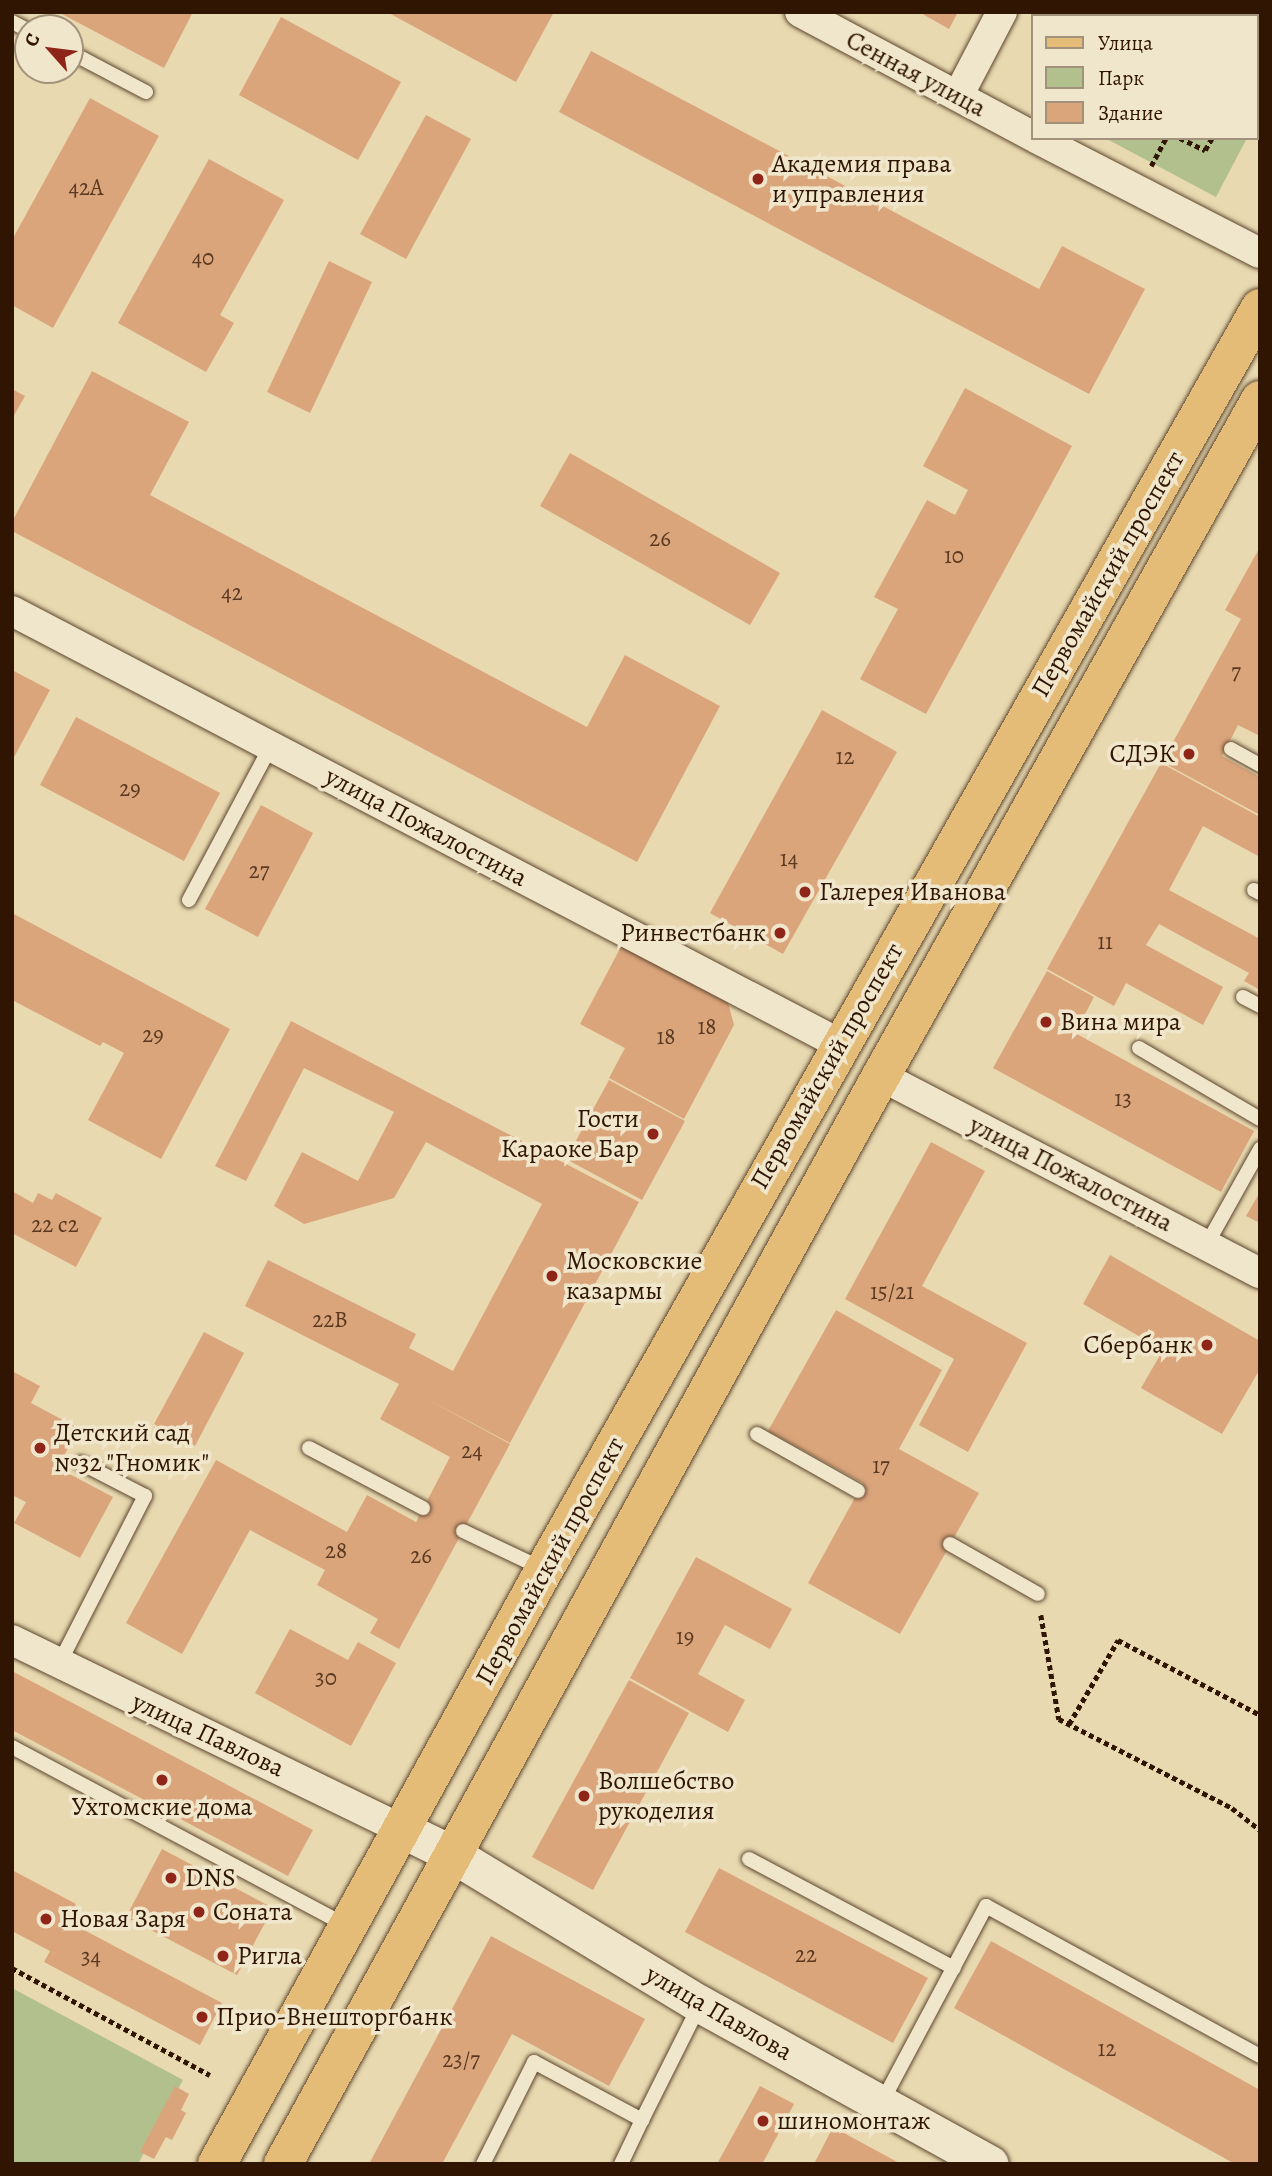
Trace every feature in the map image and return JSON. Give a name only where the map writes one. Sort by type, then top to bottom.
[{"type":"main road","name":"Первомайский проспект","points":[[217,2164],[544,1570],[839,1044],[1260,308]]},
{"type":"main road","name":"Первомайский проспект","points":[[283,2164],[881,1076],[1260,400]]},
{"type":"street","name":"Сенная улица","points":[[800,12],[1030,135]]},
{"type":"street","points":[[958,96],[1002,12]]},
{"type":"street","name":"Сенная улица","points":[[1040,140],[1260,253]]},
{"type":"street","name":"улица Пожалостина","points":[[12,611],[839,1044]]},
{"type":"street","name":"улица Пожалостина","points":[[881,1076],[1260,1273]]},
{"type":"street","name":"улица Павлова","points":[[12,1640],[403,1830]]},
{"type":"street","points":[[403,1830],[452,1854]]},
{"type":"street","name":"улица Павлова","points":[[452,1854],[700,2004],[990,2164]]},
{"type":"lane","points":[[84,59],[146,92]]},
{"type":"lane","points":[[189,901],[271,746]]},
{"type":"lane","points":[[1231,749],[1260,765]]},
{"type":"lane","points":[[1243,998],[1260,1006]]},
{"type":"lane","points":[[1139,1048],[1260,1119]]},
{"type":"lane","points":[[1208,1244],[1260,1149]]},
{"type":"lane","points":[[757,1434],[858,1491]]},
{"type":"lane","points":[[309,1448],[423,1508]]},
{"type":"lane","points":[[59,1664],[145,1496],[81,1463]]},
{"type":"lane","points":[[463,1531],[544,1570]]},
{"type":"lane","points":[[950,1544],[1038,1594]]},
{"type":"lane","points":[[12,1746],[348,1926]]},
{"type":"lane","points":[[749,1859],[954,1968]]},
{"type":"lane","points":[[881,2104],[986,1906],[1260,2056]]},
{"type":"lane","points":[[621,2164],[700,2004]]},
{"type":"lane","points":[[483,2164],[534,2063],[642,2120]]},
{"type":"path","points":[[1184,140],[1205,150],[1211,140]]},
{"type":"path","points":[[1038,1594],[1059,1719],[1232,1808],[1260,1830]]},
{"type":"path","points":[[1069,1725],[1118,1640],[1260,1715]]},
{"type":"path","points":[[12,1968],[210,2075]]},
{"type":"green space","points":[[1260,12],[1258,66],[1258,14],[1144,14]]},
{"type":"green space","points":[[1109,140],[1246,140],[1216,197]]},
{"type":"green space","points":[[12,1988],[183,2080],[138,2164],[12,2164]]},
{"type":"building","points":[[58,12],[193,12],[164,68],[84,26],[84,14]]},
{"type":"building","points":[[387,12],[554,12],[516,82]]},
{"type":"building","points":[[919,12],[958,12],[949,29]]},
{"type":"building","points":[[281,17],[401,82],[358,160],[239,95]]},
{"type":"building","name":"Академия права и управления","points":[[591,51],[1039,289],[1062,246],[1145,289],[1089,394],[559,112]]},
{"type":"building","points":[[90,98],[159,136],[53,328],[12,305],[12,240]]},
{"type":"building","points":[[426,115],[471,139],[406,259],[360,234]]},
{"type":"building","points":[[209,159],[284,200],[220,315],[234,323],[206,372],[118,323]]},
{"type":"building","points":[[329,261],[372,282],[310,413],[267,392]]},
{"type":"building","points":[[92,371],[189,422],[150,495],[587,727],[625,655],[720,706],[637,862],[12,531],[12,522]]},
{"type":"building","points":[[965,388],[1072,446],[926,714],[860,679],[898,609],[874,597],[927,500],[955,515],[968,490],[923,466]]},
{"type":"building","points":[[12,389],[25,396],[12,419]]},
{"type":"building","points":[[570,453],[780,573],[750,625],[540,506]]},
{"type":"building","points":[[1260,547],[1260,736],[1238,725],[1222,756],[1260,777],[1260,815],[1162,762],[1241,619],[1225,610]]},
{"type":"building","points":[[12,670],[50,690],[12,761]]},
{"type":"building","points":[[822,710],[897,752],[783,954],[710,913]]},
{"type":"building","points":[[76,717],[220,793],[184,861],[40,785]]},
{"type":"building","points":[[1161,763],[1260,817],[1260,857],[1203,826],[1169,890],[1260,939],[1260,990],[1244,981],[1249,973],[1159,924],[1146,945],[1223,987],[1203,1025],[1126,983],[1114,1006],[1047,969]]},
{"type":"building","points":[[261,805],[313,833],[258,937],[205,909]]},
{"type":"building","points":[[12,913],[230,1029],[161,1159],[88,1120],[124,1053],[103,1042],[100,1046],[12,1000]]},
{"type":"building","points":[[623,943],[727,999],[734,1025],[684,1119],[609,1078],[625,1048],[580,1024]]},
{"type":"building","points":[[1047,971],[1094,997],[1075,1033],[1254,1131],[1221,1192],[993,1068]]},
{"type":"building","points":[[291,1021],[639,1202],[510,1443],[423,1397],[510,1444],[399,1649],[370,1633],[378,1619],[317,1585],[325,1570],[250,1530],[182,1654],[126,1623],[216,1460],[347,1532],[367,1495],[416,1522],[450,1457],[380,1419],[399,1384],[245,1306],[268,1260],[416,1334],[409,1348],[453,1371],[542,1204],[426,1142],[394,1198],[304,1224],[274,1206],[302,1152],[358,1181],[394,1112],[304,1068],[246,1181],[215,1166]]},
{"type":"building","points":[[609,1080],[685,1121],[642,1200],[566,1159]]},
{"type":"building","points":[[931,1142],[985,1171],[922,1286],[1027,1343],[968,1452],[919,1425],[954,1359],[845,1299]]},
{"type":"building","points":[[12,1191],[33,1203],[38,1193],[52,1200],[56,1193],[102,1218],[76,1267],[12,1233]]},
{"type":"building","points":[[1260,1192],[1260,1223],[1246,1216]]},
{"type":"building","name":"Сбербанк","points":[[1110,1255],[1260,1341],[1260,1369],[1222,1434],[1141,1388],[1163,1350],[1083,1304]]},
{"type":"building","points":[[836,1310],[942,1370],[899,1449],[979,1493],[900,1634],[808,1583],[863,1483],[768,1431]]},
{"type":"building","points":[[204,1332],[244,1353],[195,1446],[154,1424]]},
{"type":"building","name":"Детский сад №32 \"Гномик\"","points":[[12,1371],[40,1386],[31,1403],[78,1428],[58,1468],[113,1497],[80,1558],[14,1523],[26,1502],[12,1495]]},
{"type":"building","points":[[696,1557],[792,1609],[770,1649],[725,1625],[698,1674],[745,1700],[728,1732],[630,1678]]},
{"type":"building","points":[[290,1629],[348,1660],[358,1642],[396,1663],[351,1746],[255,1693]]},
{"type":"building","name":"Ухтомские дома","points":[[12,1671],[313,1830],[288,1876],[12,1730]]},
{"type":"building","points":[[629,1680],[689,1713],[593,1890],[532,1857]]},
{"type":"building","name":"Соната","points":[[162,1849],[273,1908],[237,1975],[126,1917]]},
{"type":"building","points":[[719,1868],[928,1978],[893,2043],[685,1932]]},
{"type":"building","name":"Ухтомские дома","points":[[12,1870],[76,1904],[67,1921],[222,2003],[200,2045],[44,1962],[50,1951],[12,1931]]},
{"type":"building","points":[[491,1936],[645,2019],[609,2086],[512,2034],[442,2164],[369,2164]]},
{"type":"building","points":[[991,1941],[1260,2090],[1260,2164],[1235,2164],[954,2008]]},
{"type":"building","points":[[175,2086],[189,2094],[181,2110],[186,2113],[172,2140],[166,2137],[154,2159],[140,2152]]},
{"type":"building","name":"шиномонтаж","points":[[760,2086],[794,2104],[766,2157],[762,2164],[717,2164]]},
{"type":"building","points":[[833,2127],[901,2164],[814,2164]]},
{"type":"place","name":"Академия права и управления","points":[[758,179]]},
{"type":"place","name":"СДЭК","points":[[1189,754]]},
{"type":"place","name":"Галерея Иванова","points":[[805,892]]},
{"type":"place","name":"Ринвестбанк","points":[[780,933]]},
{"type":"place","name":"Вина мира","points":[[1046,1022]]},
{"type":"place","name":"Гости Караоке Бар","points":[[653,1134]]},
{"type":"place","name":"Московские казармы","points":[[552,1276]]},
{"type":"place","name":"Сбербанк","points":[[1207,1345]]},
{"type":"place","name":"Детский сад №32 \"Гномик\"","points":[[40,1448]]},
{"type":"place","name":"Ухтомские дома","points":[[162,1780]]},
{"type":"place","name":"Волшебство рукоделия","points":[[584,1796]]},
{"type":"place","name":"DNS","points":[[171,1878]]},
{"type":"place","name":"Соната","points":[[199,1912]]},
{"type":"place","name":"Новая Заря","points":[[46,1919]]},
{"type":"place","name":"Ригла","points":[[223,1956]]},
{"type":"place","name":"Прио-Внешторгбанк","points":[[202,2017]]},
{"type":"place","name":"шиномонтаж","points":[[763,2121]]}]
